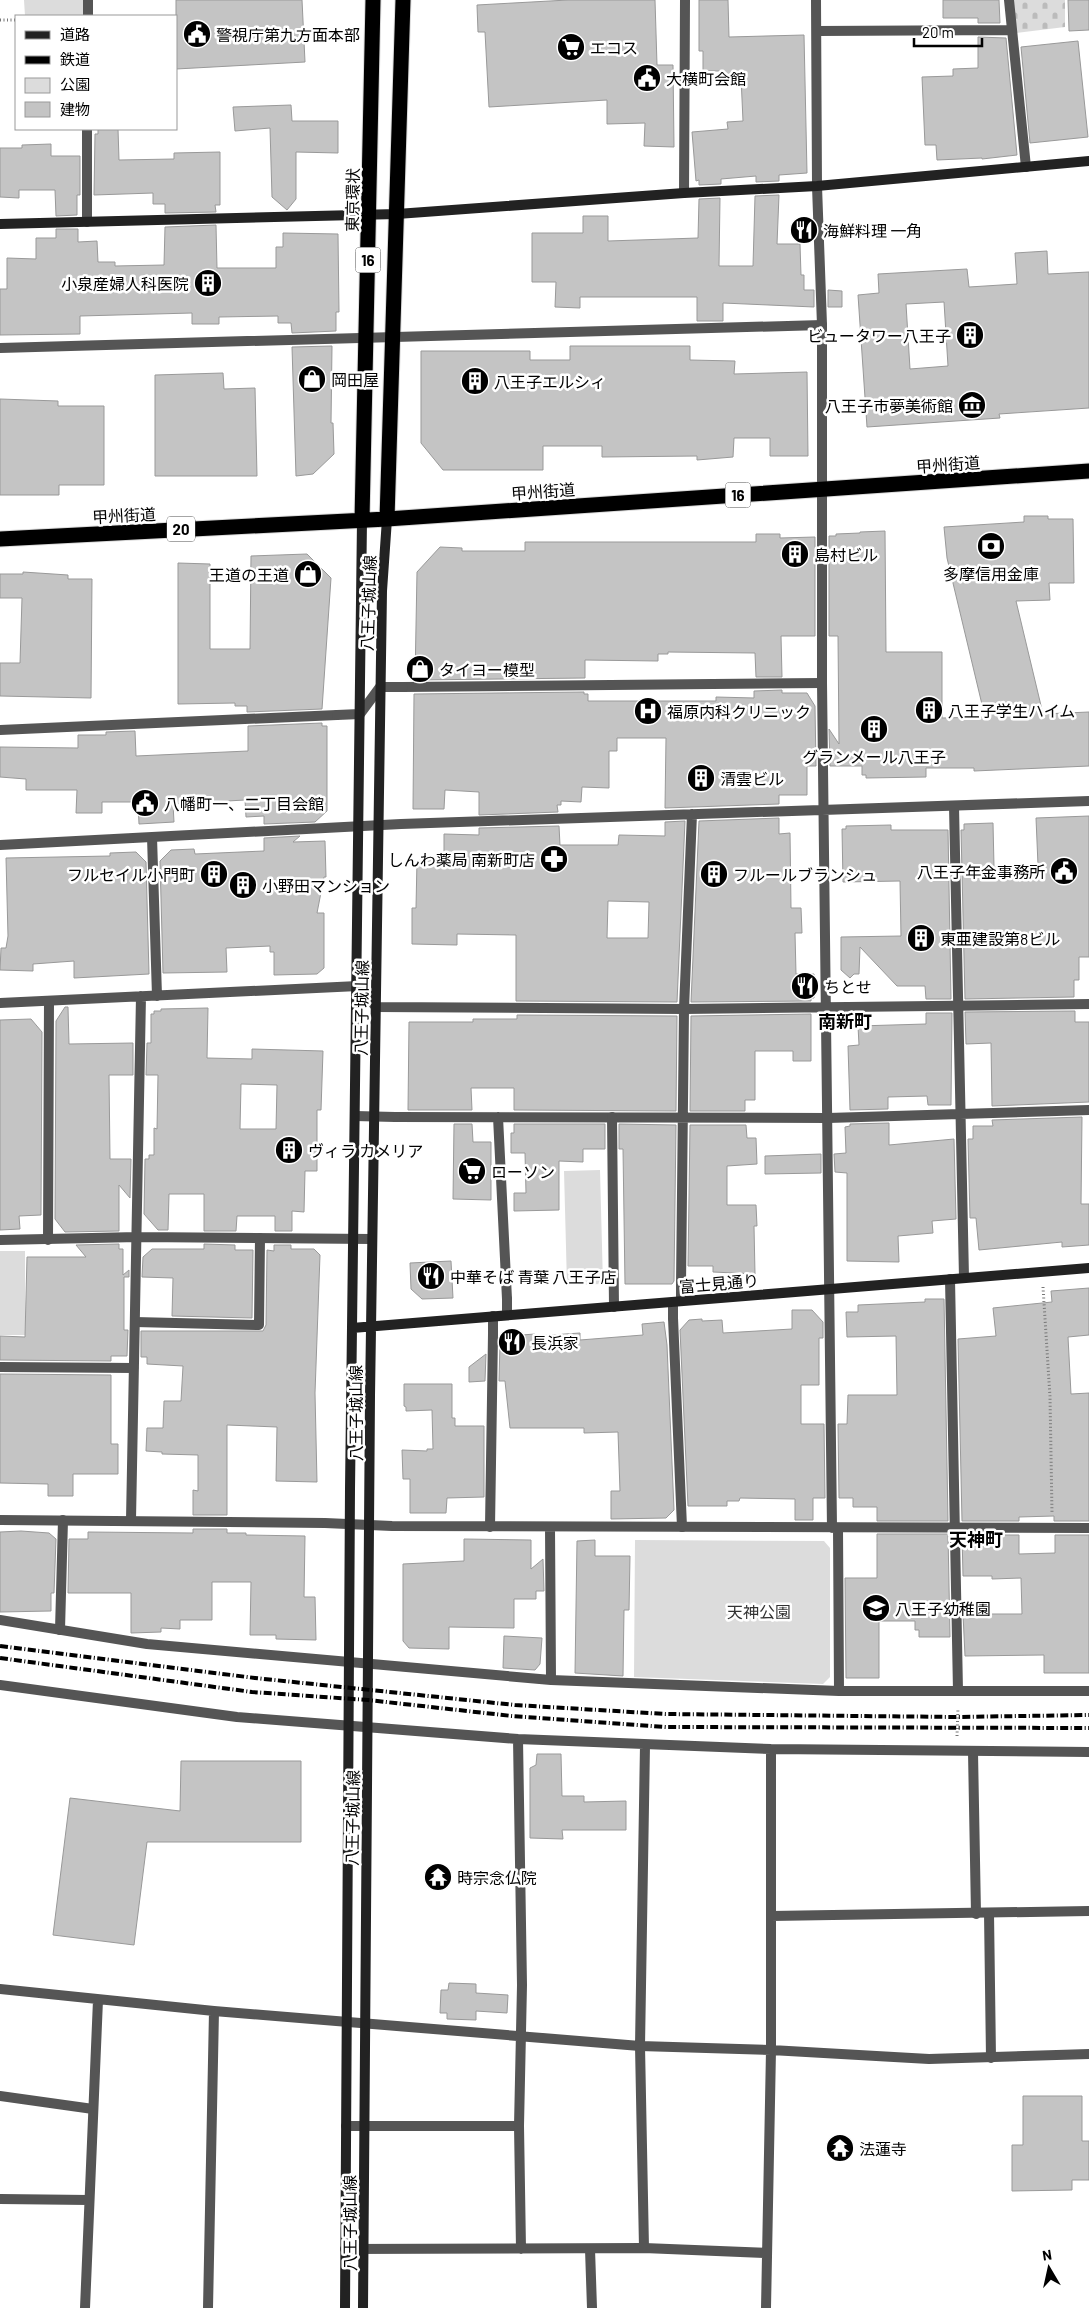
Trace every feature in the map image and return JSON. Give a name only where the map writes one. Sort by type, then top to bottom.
[{"type":"highway","name":"東京環状","points":[[362,520],[373,0]]},
{"type":"highway","name":"16","points":[[387,519],[403,0]]},
{"type":"highway","name":"甲州街道","points":[[0,539],[387,519],[1089,472]]},
{"type":"main road","points":[[0,224],[397,214],[684,193],[817,186],[1089,161]]},
{"type":"main road","name":"八王子城山線","points":[[363,2308],[372,1239],[382,591],[387,519]]},
{"type":"main road","name":"八王子城山線","points":[[345,2308],[350,1525],[360,826],[362,520]]},
{"type":"main road","name":"富士見通り","points":[[352,1328],[1089,1268]]},
{"type":"street","points":[[88,0],[88,15]]},
{"type":"street","points":[[684,0],[684,193]]},
{"type":"street","points":[[816,0],[817,186],[822,325],[822,683],[826,1006],[839,1691]]},
{"type":"street","points":[[1009,0],[1026,167]]},
{"type":"street","points":[[817,31],[1012,30]]},
{"type":"street","points":[[87,130],[87,222]]},
{"type":"street","points":[[0,348],[822,325]]},
{"type":"street","points":[[0,730],[360,714],[380,687],[822,683]]},
{"type":"street","points":[[0,845],[379,825],[692,814],[824,812],[1089,801]]},
{"type":"street","points":[[954,806],[964,1278]]},
{"type":"street","points":[[682,1527],[673,1318],[681,1285],[684,1009],[692,814]]},
{"type":"street","points":[[152,837],[157,996]]},
{"type":"street","points":[[0,1003],[358,986],[376,1007],[684,1009],[958,1004],[1089,1004]]},
{"type":"street","points":[[131,1520],[142,996]]},
{"type":"street","points":[[48,1240],[49,1001]]},
{"type":"street","points":[[355,1116],[828,1118],[1089,1110]]},
{"type":"street","points":[[498,1117],[507,1315]]},
{"type":"street","points":[[612,1117],[614,1307]]},
{"type":"street","points":[[0,1240],[138,1237],[372,1239]]},
{"type":"street","points":[[135,1322],[259,1325],[260,1238]]},
{"type":"street","points":[[950,1279],[958,1691]]},
{"type":"street","points":[[490,1527],[493,1316]]},
{"type":"street","points":[[0,1367],[134,1368]]},
{"type":"street","points":[[0,1520],[131,1520],[490,1527],[1089,1528]]},
{"type":"street","points":[[60,1630],[63,1520]]},
{"type":"street","points":[[550,1527],[551,1680]]},
{"type":"street","points":[[0,1620],[147,1644],[551,1680],[839,1691],[1089,1691]]},
{"type":"street","points":[[0,1686],[237,1717],[518,1739],[645,1746],[771,1749],[1089,1752]]},
{"type":"street","points":[[518,1739],[521,2249]]},
{"type":"street","points":[[644,2248],[640,2046],[645,1746]]},
{"type":"street","points":[[766,2308],[771,2050],[771,1749]]},
{"type":"street","points":[[973,1752],[976,1914]]},
{"type":"street","points":[[771,1916],[1089,1911]]},
{"type":"street","points":[[989,1914],[991,2058]]},
{"type":"street","points":[[0,1989],[214,2011],[640,2046],[771,2050],[929,2059],[1089,2054]]},
{"type":"street","points":[[85,2308],[98,2000]]},
{"type":"street","points":[[208,2308],[214,2011]]},
{"type":"street","points":[[0,2096],[93,2110]]},
{"type":"street","points":[[346,2126],[519,2126]]},
{"type":"street","points":[[0,2200],[90,2200]]},
{"type":"street","points":[[345,2250],[644,2248],[767,2253]]},
{"type":"street","points":[[590,2249],[592,2308]]},
{"type":"path","points":[[0,20],[15,20]]},
{"type":"path","points":[[1042,1272],[1050,1397],[1052,1528]]},
{"type":"path","points":[[957,1752],[958,1691]]},
{"type":"green space","points":[[24,0],[88,0],[88,15],[25,15]]},
{"type":"green space","points":[[1013,0],[1065,0],[1065,27],[1016,33]]},
{"type":"green space","points":[[600,1170],[603,1284],[567,1285],[564,1171]]},
{"type":"green space","points":[[0,1251],[25,1251],[25,1335],[0,1335]]},
{"type":"green space","name":"天神公園","points":[[635,1540],[824,1541],[830,1548],[830,1677],[823,1684],[634,1677]]},
{"type":"building","points":[[176,0],[302,0],[305,62],[178,69],[178,15],[176,15]]},
{"type":"building","name":"エコス","points":[[568,0],[655,0],[657,65],[673,65],[674,147],[644,146],[645,123],[607,124],[607,100],[489,107],[485,32],[478,32],[477,5]]},
{"type":"building","points":[[699,0],[728,0],[729,37],[804,35],[807,173],[779,175],[779,181],[756,182],[756,176],[721,179],[721,184],[699,185],[699,180],[696,181],[692,132],[728,129],[727,122],[743,121],[741,77],[721,78],[721,71],[703,71],[703,51],[699,51]]},
{"type":"building","points":[[943,0],[999,0],[1000,23],[978,23],[978,18],[943,18]]},
{"type":"building","points":[[1068,0],[1089,0],[1089,30],[1069,31]]},
{"type":"building","points":[[978,37],[1006,38],[1017,155],[982,159],[937,160],[936,145],[925,145],[922,77],[953,76],[953,69],[978,68]]},
{"type":"building","points":[[1078,41],[1088,137],[1030,143],[1021,47]]},
{"type":"building","points":[[291,105],[292,121],[338,121],[338,153],[296,152],[296,199],[287,210],[272,197],[270,128],[235,131],[233,107]]},
{"type":"building","points":[[98,130],[118,130],[119,160],[174,159],[174,153],[220,152],[220,205],[215,205],[216,212],[165,213],[165,204],[153,204],[153,193],[94,195],[95,134],[98,134]]},
{"type":"building","points":[[51,144],[51,156],[80,156],[80,195],[77,195],[77,215],[56,216],[55,190],[19,190],[19,198],[0,197],[0,148],[22,148],[22,145]]},
{"type":"building","points":[[779,195],[777,244],[800,244],[801,275],[804,275],[804,290],[814,290],[814,307],[723,303],[723,321],[697,321],[697,297],[580,297],[580,308],[555,307],[556,282],[532,282],[532,233],[583,233],[583,216],[608,216],[608,241],[698,238],[699,199],[720,198],[719,266],[753,266],[755,196]]},
{"type":"building","points":[[216,225],[217,268],[276,268],[276,247],[283,247],[283,233],[338,234],[339,312],[336,312],[336,331],[292,333],[291,323],[278,323],[278,316],[219,317],[219,324],[192,324],[192,313],[80,316],[80,334],[0,335],[0,289],[7,289],[7,258],[36,259],[36,238],[56,238],[56,229],[78,229],[78,242],[97,241],[98,262],[115,262],[115,266],[164,265],[165,227]]},
{"type":"building","points":[[1047,251],[1048,274],[1089,272],[1089,408],[999,414],[1000,418],[867,427],[858,295],[879,293],[878,274],[967,269],[969,287],[1017,284],[1015,253]],"holes":[[[944,302],[948,366],[910,369],[906,304]]]},
{"type":"building","points":[[828,290],[842,291],[842,307],[828,307]]},
{"type":"building","points":[[332,346],[331,423],[333,423],[334,454],[313,474],[296,476],[292,347]]},
{"type":"building","points":[[570,346],[690,346],[690,360],[735,361],[734,374],[807,372],[808,456],[770,456],[770,438],[734,438],[733,457],[697,460],[697,456],[602,457],[602,446],[543,446],[543,470],[443,470],[421,443],[421,351],[530,351],[530,360],[570,360]]},
{"type":"building","points":[[223,373],[224,389],[255,388],[257,476],[155,476],[155,375]]},
{"type":"building","points":[[0,399],[58,401],[58,406],[104,406],[104,485],[59,485],[59,495],[0,495]]},
{"type":"building","points":[[1024,516],[1048,516],[1048,519],[1073,519],[1074,583],[1049,583],[1050,600],[1016,601],[1043,714],[1089,712],[1089,766],[974,771],[974,768],[926,768],[926,777],[866,778],[866,775],[862,775],[862,766],[830,766],[829,729],[839,744],[838,636],[829,636],[829,536],[885,531],[886,652],[942,652],[942,718],[985,717],[947,558],[944,527],[1024,522]]},
{"type":"building","points":[[756,534],[780,534],[780,538],[815,537],[815,636],[781,636],[782,677],[756,677],[755,653],[668,652],[668,654],[658,654],[658,661],[585,660],[585,678],[415,680],[417,572],[440,547],[462,548],[462,551],[525,551],[525,542],[756,542]]},
{"type":"building","points":[[307,554],[331,578],[322,709],[247,712],[247,706],[235,706],[235,703],[178,704],[178,563],[210,564],[210,649],[250,649],[251,556]]},
{"type":"building","points":[[23,572],[68,575],[68,579],[92,579],[91,698],[0,696],[0,663],[20,663],[22,598],[0,598],[0,574],[23,574]]},
{"type":"building","points":[[782,690],[782,693],[807,693],[815,706],[816,766],[807,766],[807,795],[779,795],[779,804],[665,808],[666,738],[617,738],[617,751],[609,751],[609,788],[582,787],[581,802],[561,801],[561,805],[557,805],[558,812],[479,815],[479,792],[445,790],[444,809],[413,809],[414,694],[584,692],[584,694],[588,694],[588,701],[716,701],[716,697],[754,698],[754,691]]},
{"type":"building","points":[[322,723],[322,726],[327,726],[327,811],[315,822],[264,824],[264,816],[246,817],[245,800],[173,804],[174,822],[139,824],[138,802],[102,802],[102,813],[76,813],[77,790],[26,790],[26,779],[0,777],[0,747],[78,748],[78,735],[106,735],[106,732],[135,731],[136,756],[248,751],[248,726]]},
{"type":"building","points":[[1089,816],[1089,957],[1079,957],[1079,980],[1074,980],[1074,997],[965,999],[961,830],[964,830],[964,824],[993,823],[994,867],[1038,865],[1036,818]]},
{"type":"building","points":[[779,818],[779,834],[790,833],[791,908],[801,908],[802,933],[795,933],[796,974],[814,974],[814,998],[811,998],[811,1001],[691,1002],[699,821]]},
{"type":"building","points":[[685,821],[677,1002],[516,1001],[516,935],[457,934],[457,945],[412,944],[412,908],[416,908],[417,860],[444,860],[444,834],[479,835],[479,828],[559,826],[560,845],[618,845],[619,835],[665,836],[665,822]],"holes":[[[608,901],[649,902],[648,938],[607,938]]]},
{"type":"building","points":[[891,825],[891,830],[948,830],[951,999],[926,999],[925,986],[897,986],[860,947],[859,974],[854,974],[850,978],[841,970],[841,937],[901,936],[900,881],[843,882],[842,829],[846,829],[846,826]]},
{"type":"building","points":[[300,836],[293,842],[325,841],[326,877],[324,877],[317,913],[324,913],[324,968],[317,974],[274,975],[274,952],[270,952],[270,946],[226,948],[227,972],[163,973],[160,861],[171,850],[194,849],[195,854],[264,851],[264,838]]},
{"type":"building","points":[[136,852],[146,862],[149,974],[74,978],[74,961],[33,964],[33,971],[0,970],[1,948],[6,948],[8,936],[6,858],[110,856],[110,853]]},
{"type":"building","points":[[65,1007],[68,1007],[69,1044],[133,1043],[133,1075],[109,1075],[110,1159],[131,1159],[130,1198],[119,1185],[119,1231],[65,1232],[55,1219],[56,1021]]},
{"type":"building","points":[[208,1008],[207,1058],[252,1059],[252,1049],[323,1051],[321,1110],[317,1110],[317,1171],[305,1171],[304,1212],[292,1211],[292,1231],[275,1231],[275,1216],[237,1216],[236,1231],[204,1231],[204,1194],[169,1194],[168,1230],[158,1230],[144,1214],[145,1159],[149,1159],[149,1155],[154,1155],[154,1128],[157,1129],[158,1075],[146,1075],[147,1043],[151,1043],[151,1014],[154,1014],[154,1011],[161,1011],[161,1009]],"holes":[[[241,1084],[277,1085],[276,1129],[240,1129]]]},
{"type":"building","points":[[1075,1011],[1075,1022],[1089,1022],[1089,1102],[992,1106],[991,1043],[966,1044],[965,1012]]},
{"type":"building","points":[[926,1013],[952,1013],[951,1105],[928,1105],[927,1096],[888,1097],[888,1109],[850,1110],[848,1046],[859,1045],[858,1026],[926,1024]]},
{"type":"building","points":[[811,1014],[811,1061],[793,1061],[793,1051],[755,1051],[755,1100],[745,1100],[745,1111],[690,1111],[691,1016]]},
{"type":"building","points":[[517,1015],[677,1016],[676,1111],[514,1110],[514,1088],[471,1088],[472,1110],[408,1110],[409,1022],[473,1022],[473,1019],[517,1019]]},
{"type":"building","points":[[31,1019],[42,1032],[41,1215],[19,1216],[20,1229],[0,1230],[0,1020]]},
{"type":"building","points":[[1082,1117],[1081,1204],[1089,1204],[1089,1245],[1062,1247],[1062,1242],[979,1250],[976,1218],[970,1218],[968,1139],[973,1139],[973,1126],[993,1126],[992,1120]]},
{"type":"building","points":[[889,1123],[889,1145],[954,1139],[956,1219],[932,1221],[933,1233],[898,1236],[899,1262],[847,1261],[847,1173],[835,1172],[834,1154],[846,1153],[845,1127],[850,1126],[850,1124]]},
{"type":"building","name":"ローソン","points":[[454,1124],[472,1124],[473,1142],[491,1142],[491,1200],[453,1199]]},
{"type":"building","points":[[514,1124],[605,1124],[605,1149],[583,1149],[583,1162],[559,1161],[559,1210],[514,1211],[514,1193],[526,1193],[525,1153],[511,1153],[511,1133],[514,1133]]},
{"type":"building","points":[[619,1124],[676,1125],[674,1281],[672,1284],[625,1284],[623,1149],[619,1149]]},
{"type":"building","points":[[690,1125],[746,1125],[747,1138],[756,1138],[757,1164],[727,1166],[727,1205],[756,1205],[757,1226],[754,1226],[755,1274],[713,1272],[713,1266],[688,1266]]},
{"type":"building","points":[[821,1154],[821,1173],[765,1174],[765,1156]]},
{"type":"building","points":[[119,1244],[119,1249],[123,1249],[123,1275],[129,1270],[129,1277],[124,1277],[124,1330],[128,1330],[127,1356],[111,1356],[111,1361],[0,1360],[0,1336],[25,1337],[27,1257],[86,1257],[76,1245]]},
{"type":"building","points":[[204,1244],[235,1245],[235,1250],[253,1250],[252,1318],[172,1316],[173,1278],[142,1277],[143,1257],[152,1249],[204,1249]]},
{"type":"building","points":[[274,1245],[291,1245],[291,1249],[314,1249],[320,1255],[315,1393],[317,1482],[276,1481],[277,1427],[227,1425],[227,1515],[193,1515],[193,1490],[198,1491],[198,1455],[162,1454],[162,1452],[146,1451],[147,1428],[163,1428],[164,1401],[181,1401],[183,1366],[147,1364],[147,1357],[141,1357],[141,1331],[263,1331],[266,1325],[267,1250],[274,1251]]},
{"type":"building","name":"中華そば 青葉 八王子店","points":[[451,1261],[453,1298],[422,1299],[411,1289],[410,1263]]},
{"type":"building","points":[[1089,1288],[1089,1335],[1068,1337],[1071,1394],[1089,1393],[1089,1521],[1054,1521],[1054,1516],[1019,1517],[1019,1521],[962,1521],[958,1339],[996,1336],[993,1308],[1052,1302],[1051,1291]]},
{"type":"building","points":[[925,1299],[944,1299],[948,1521],[877,1521],[877,1507],[853,1507],[853,1498],[839,1498],[838,1424],[847,1424],[848,1395],[897,1395],[896,1336],[847,1337],[846,1312],[858,1312],[858,1305],[925,1302]]},
{"type":"building","points":[[792,1310],[812,1310],[823,1322],[823,1338],[819,1338],[819,1385],[801,1385],[801,1424],[824,1424],[825,1498],[813,1498],[813,1520],[795,1520],[795,1499],[740,1498],[739,1501],[727,1501],[727,1506],[688,1506],[680,1330],[689,1320],[702,1319],[702,1321],[722,1320],[723,1333],[792,1329]]},
{"type":"building","points":[[664,1322],[667,1345],[674,1510],[666,1518],[611,1519],[611,1491],[620,1491],[618,1432],[584,1433],[584,1428],[510,1428],[505,1381],[499,1381],[500,1343],[508,1336],[535,1334],[536,1336],[580,1333],[580,1340],[643,1335],[642,1324]]},
{"type":"building","points":[[486,1354],[485,1381],[469,1382],[469,1367]]},
{"type":"building","points":[[0,1374],[111,1375],[111,1444],[118,1444],[118,1474],[73,1474],[73,1496],[48,1496],[48,1484],[0,1483]]},
{"type":"building","points":[[404,1384],[452,1384],[452,1418],[455,1418],[455,1426],[484,1426],[484,1497],[447,1498],[446,1513],[410,1513],[410,1479],[403,1479],[402,1450],[427,1451],[427,1449],[433,1449],[432,1410],[406,1411],[404,1406]]},
{"type":"building","points":[[193,1529],[227,1529],[227,1533],[246,1533],[246,1535],[305,1536],[304,1597],[315,1597],[316,1640],[276,1639],[276,1635],[250,1635],[251,1582],[212,1582],[212,1620],[180,1620],[180,1629],[161,1628],[161,1632],[131,1633],[131,1593],[68,1593],[69,1539],[88,1539],[88,1532],[193,1533]]},
{"type":"building","points":[[0,1532],[49,1533],[56,1539],[54,1593],[51,1593],[51,1611],[0,1612]]},
{"type":"building","points":[[877,1534],[948,1534],[950,1637],[919,1637],[919,1630],[915,1630],[915,1621],[879,1621],[879,1678],[846,1678],[845,1578],[877,1578]]},
{"type":"building","points":[[962,1535],[1019,1535],[1019,1554],[1055,1553],[1055,1535],[1089,1535],[1089,1673],[1044,1673],[1044,1655],[965,1656],[963,1614],[1022,1614],[1021,1578],[992,1579],[992,1576],[963,1576]]},
{"type":"building","points":[[464,1539],[531,1540],[531,1569],[543,1559],[544,1591],[536,1591],[536,1599],[514,1599],[514,1628],[449,1627],[449,1649],[409,1648],[403,1641],[403,1564],[464,1561]]},
{"type":"building","points":[[595,1540],[595,1556],[630,1556],[629,1610],[624,1610],[623,1676],[575,1673],[577,1541]]},
{"type":"building","points":[[504,1636],[542,1638],[540,1664],[535,1670],[503,1668]]},
{"type":"building","points":[[537,1754],[561,1754],[562,1796],[584,1796],[584,1802],[626,1801],[626,1830],[562,1830],[563,1839],[530,1838],[530,1768],[536,1765]]},
{"type":"building","points":[[181,1761],[301,1761],[301,1842],[147,1842],[134,1945],[53,1935],[70,1798],[180,1811]]},
{"type":"building","points":[[449,1983],[476,1984],[476,1993],[508,1995],[507,2013],[476,2011],[476,2020],[447,2019],[447,2013],[440,2013],[441,1990],[448,1990]]},
{"type":"building","points":[[1023,2096],[1082,2096],[1082,2141],[1089,2141],[1089,2180],[1072,2180],[1072,2190],[1012,2191],[1012,2145],[1023,2145]]},
{"type":"railway","points":[[0,1646],[255,1678],[515,1705],[665,1714],[957,1717],[1089,1715]]},
{"type":"railway","points":[[0,1658],[252,1692],[368,1700],[512,1716],[666,1727],[1089,1728]]},
{"type":"place","name":"警視庁第九方面本部","points":[[197,34]]},
{"type":"place","name":"エコス","points":[[571,47]]},
{"type":"place","name":"大横町会館","points":[[647,78]]},
{"type":"place","name":"海鮮料理 一角","points":[[804,230]]},
{"type":"place","name":"小泉産婦人科医院","points":[[208,283]]},
{"type":"place","name":"ビュータワー八王子","points":[[970,335]]},
{"type":"place","name":"岡田屋","points":[[312,379]]},
{"type":"place","name":"八王子エルシィ","points":[[475,381]]},
{"type":"place","name":"八王子市夢美術館","points":[[972,405]]},
{"type":"place","name":"多摩信用金庫","points":[[991,546]]},
{"type":"place","name":"島村ビル","points":[[795,554]]},
{"type":"place","name":"王道の王道","points":[[308,574]]},
{"type":"place","name":"タイヨー模型","points":[[420,669]]},
{"type":"place","name":"八王子学生ハイム","points":[[929,710]]},
{"type":"place","name":"福原内科クリニック","points":[[648,711]]},
{"type":"place","name":"グランメール八王子","points":[[874,729]]},
{"type":"place","name":"清雲ビル","points":[[701,778]]},
{"type":"place","name":"八幡町一、二丁目会館","points":[[145,803]]},
{"type":"place","name":"しんわ薬局 南新町店","points":[[554,859]]},
{"type":"place","name":"八王子年金事務所","points":[[1064,871]]},
{"type":"place","name":"フルセイル小門町","points":[[214,874]]},
{"type":"place","name":"フルールブランシュ","points":[[714,874]]},
{"type":"place","name":"小野田マンション","points":[[243,885]]},
{"type":"place","name":"東亜建設第8ビル","points":[[921,938]]},
{"type":"place","name":"ちとせ","points":[[805,986]]},
{"type":"place","name":"ヴィラ カメリア","points":[[289,1150]]},
{"type":"place","name":"ローソン","points":[[472,1171]]},
{"type":"place","name":"中華そば 青葉 八王子店","points":[[431,1276]]},
{"type":"place","name":"長浜家","points":[[512,1342]]},
{"type":"place","name":"八王子幼稚園","points":[[876,1608]]},
{"type":"place","name":"時宗念仏院","points":[[438,1877]]},
{"type":"place","name":"法蓮寺","points":[[840,2148]]},
{"type":"district","name":"南新町","points":[[845,1021]]},
{"type":"district","name":"天神町","points":[[976,1539]]}]
